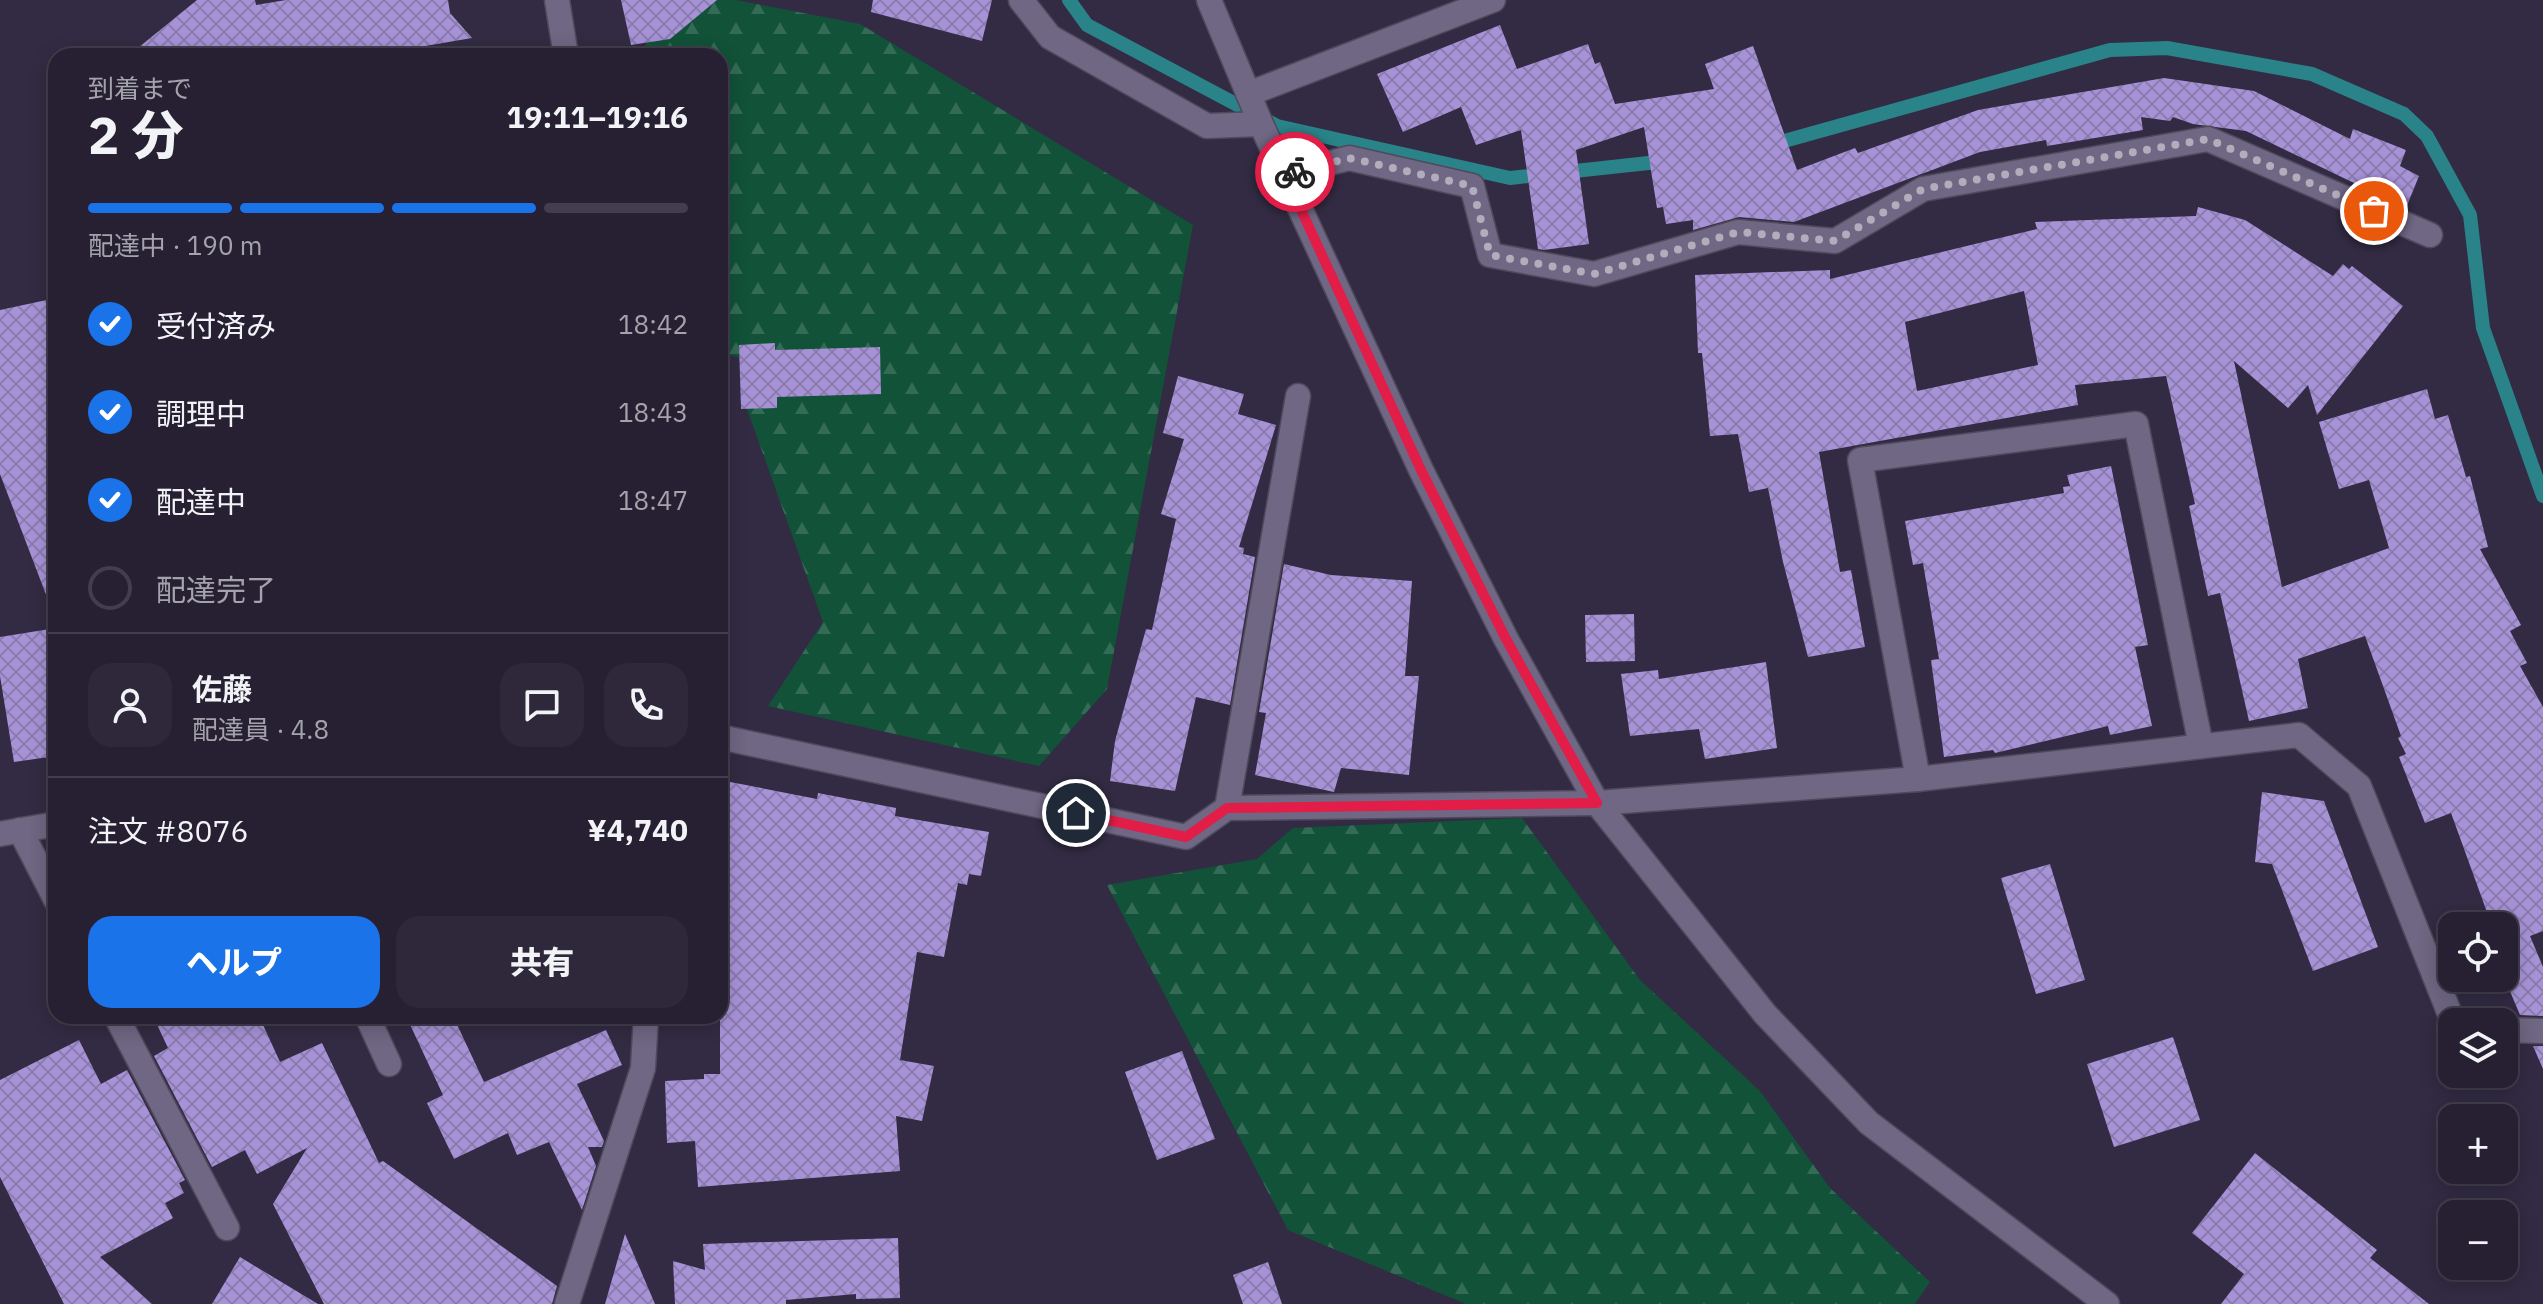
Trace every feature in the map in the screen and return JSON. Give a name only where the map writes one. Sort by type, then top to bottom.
[{"type":"street","points":[[557,0],[565,48]]},
{"type":"street","points":[[1021,0],[1050,37],[1207,126],[1261,124]]},
{"type":"street","points":[[1209,0],[1261,124],[1421,470],[1506,639],[1597,803],[1765,1014],[1869,1123],[2107,1304]]},
{"type":"street","points":[[1248,94],[1493,0]]},
{"type":"street","points":[[1285,175],[1349,158],[1472,186],[1490,255],[1594,274],[1738,232],[1835,241],[1923,189],[2208,139],[2430,235]]},
{"type":"street","points":[[1227,808],[1298,396]]},
{"type":"street","points":[[1918,779],[1860,460],[2136,424],[2201,746]]},
{"type":"street","points":[[728,739],[1186,837],[1227,808],[1597,803],[1918,779],[2299,735],[2359,786],[2447,1008]]},
{"type":"street","points":[[48,825],[10,832],[48,888]]},
{"type":"street","points":[[120,1024],[227,1228]]},
{"type":"street","points":[[371,1024],[389,1064]]},
{"type":"street","points":[[567,1304],[643,1068],[646,1024]]},
{"type":"street","points":[[2518,1030],[2543,1031]]},
{"type":"green space","points":[[705,0],[736,0],[860,24],[1193,225],[1107,689],[1039,766],[768,706],[823,622],[747,409],[771,362],[728,355],[728,48],[645,48],[647,39]]},
{"type":"green space","points":[[1522,818],[1640,980],[1760,1091],[1830,1188],[1930,1282],[1915,1304],[1466,1304],[1288,1230],[1107,885],[1257,859],[1293,828]]},
{"type":"building","points":[[197,0],[255,0],[256,5],[286,0],[448,0],[450,13],[472,38],[414,48],[138,48]]},
{"type":"building","points":[[621,0],[717,0],[670,39],[631,45]]},
{"type":"building","points":[[873,0],[992,0],[982,41],[871,12]]},
{"type":"building","points":[[1500,25],[1517,69],[1588,44],[1595,64],[1600,62],[1615,104],[1714,89],[1705,64],[1753,46],[1797,170],[1855,148],[1858,153],[1978,110],[2164,78],[2254,91],[2350,139],[2353,129],[2406,150],[2400,166],[2419,176],[2406,208],[2246,131],[2193,124],[2173,117],[2170,121],[2141,117],[2143,130],[2047,146],[2046,140],[1980,152],[1794,222],[1739,217],[1693,230],[1693,220],[1666,224],[1663,207],[1657,208],[1644,127],[1576,150],[1589,244],[1544,250],[1538,249],[1521,130],[1476,145],[1461,107],[1403,132],[1377,74]]},
{"type":"building","points":[[2198,207],[2245,220],[2333,276],[2343,264],[2349,269],[2352,266],[2403,306],[2317,415],[2308,385],[2288,408],[2234,361],[2282,587],[2389,548],[2369,480],[2339,489],[2319,422],[2427,389],[2435,419],[2448,415],[2466,477],[2470,476],[2488,547],[2480,549],[2521,625],[2510,631],[2527,663],[2520,666],[2543,707],[2543,931],[2530,936],[2543,967],[2543,1016],[2520,1015],[2510,992],[2518,992],[2518,912],[2487,912],[2451,813],[2425,823],[2399,757],[2406,754],[2398,738],[2401,736],[2365,636],[2298,659],[2308,708],[2249,721],[2220,593],[2208,596],[2189,506],[2195,504],[2166,376],[2075,385],[2078,405],[1819,452],[1840,572],[1851,570],[1865,647],[1808,657],[1783,562],[1768,488],[1749,492],[1738,434],[1710,436],[1702,353],[1698,353],[1695,275],[1830,270],[1830,279],[2037,229],[2035,222],[2196,216]],"holes":[[[2024,291],[2038,365],[1917,391],[1905,322]]]},
{"type":"building","points":[[48,300],[48,600],[0,474],[0,310]]},
{"type":"building","points":[[775,343],[775,350],[880,347],[881,394],[777,397],[777,408],[741,409],[739,345]]},
{"type":"building","points":[[1178,376],[1244,394],[1238,414],[1276,425],[1239,547],[1244,548],[1243,554],[1255,557],[1230,705],[1196,697],[1175,791],[1110,781],[1115,741],[1146,629],[1152,630],[1176,519],[1161,514],[1184,439],[1163,433]]},
{"type":"building","points":[[2111,466],[2148,645],[2135,647],[2152,726],[2110,735],[2108,726],[1995,753],[1993,750],[1944,757],[1931,660],[1939,659],[1923,563],[1913,565],[1905,521],[2064,493],[2063,487],[2070,486],[2067,475]]},
{"type":"building","points":[[1284,564],[1331,575],[1412,581],[1405,676],[1419,676],[1409,775],[1341,768],[1334,792],[1255,775],[1266,713],[1259,712]]},
{"type":"building","points":[[1634,614],[1635,661],[1586,662],[1585,615]]},
{"type":"building","points":[[48,629],[48,757],[14,762],[0,676],[0,637]]},
{"type":"building","points":[[1766,662],[1777,748],[1705,759],[1699,729],[1630,736],[1621,674],[1658,670],[1659,679]]},
{"type":"building","points":[[728,782],[817,799],[818,793],[896,808],[895,816],[989,832],[981,876],[969,874],[967,885],[958,883],[944,957],[917,952],[900,1060],[934,1066],[922,1121],[896,1116],[900,1171],[698,1187],[695,1141],[667,1143],[665,1081],[704,1079],[704,1074],[720,1074],[720,1024],[728,1024]]},
{"type":"building","points":[[2262,792],[2324,801],[2378,947],[2313,971],[2272,864],[2255,862]]},
{"type":"building","points":[[2050,864],[2085,980],[2036,994],[2001,878]]},
{"type":"building","points":[[157,1024],[263,1024],[280,1062],[322,1043],[379,1163],[383,1161],[557,1286],[552,1304],[324,1304],[273,1204],[307,1148],[257,1174],[245,1150],[212,1167],[154,1056],[168,1048]]},
{"type":"building","points":[[410,1024],[457,1024],[484,1082],[606,1030],[622,1065],[577,1084],[604,1141],[602,1147],[588,1147],[596,1166],[582,1210],[549,1142],[517,1155],[508,1133],[454,1159],[427,1103],[443,1095]]},
{"type":"building","points":[[2173,1037],[2200,1120],[2114,1147],[2087,1064]]},
{"type":"building","points":[[79,1040],[101,1084],[127,1070],[185,1180],[179,1183],[184,1193],[165,1203],[173,1218],[100,1257],[152,1304],[64,1304],[0,1177],[0,1080]]},
{"type":"building","points":[[2533,1046],[2543,1046],[2543,1069]]},
{"type":"building","points":[[1182,1051],[1215,1139],[1157,1160],[1125,1072]]},
{"type":"building","points":[[2255,1153],[2377,1250],[2370,1258],[2429,1304],[2221,1304],[2244,1274],[2192,1233]]},
{"type":"building","points":[[625,1234],[655,1304],[605,1304]]},
{"type":"building","points":[[898,1238],[900,1298],[856,1299],[856,1294],[786,1300],[786,1304],[675,1304],[673,1261],[705,1270],[703,1244]]},
{"type":"building","points":[[240,1257],[318,1304],[212,1304]]},
{"type":"building","points":[[1268,1262],[1282,1304],[1243,1304],[1233,1275]]},
{"type":"waterway","points":[[1069,0],[1087,25],[1277,126],[1510,178],[1667,161]]},
{"type":"waterway","points":[[1770,145],[2110,50],[2167,48],[2312,74],[2404,114],[2427,136],[2470,215],[2483,328],[2543,496]]},
{"type":"way so far","points":[[1295,172],[1349,158],[1472,186],[1490,255],[1594,274],[1738,232],[1835,241],[1923,189],[2208,139],[2374,211]]},
{"type":"route","points":[[1076,813],[1186,837],[1227,808],[1597,803],[1506,639],[1421,470],[1285,175],[1295,172]]}]
